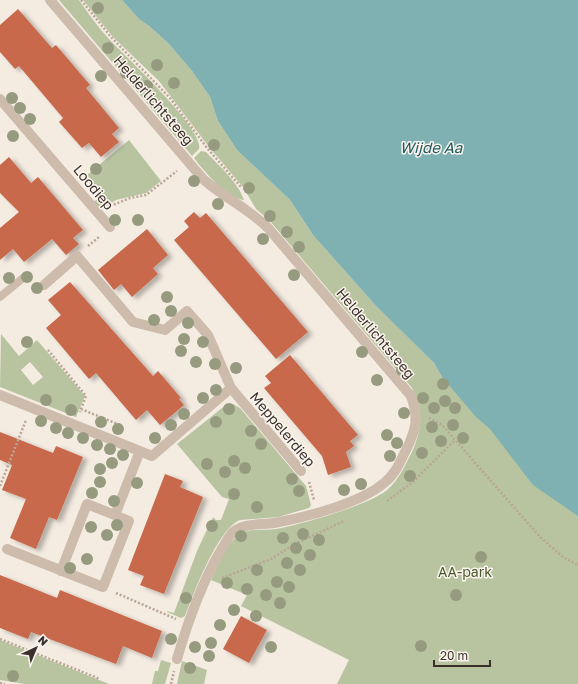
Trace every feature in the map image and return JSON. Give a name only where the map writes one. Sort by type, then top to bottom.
[{"type":"street","name":"Helderlichtsteeg","points":[[50,0],[188,162],[215,190],[245,208],[269,229],[411,396],[417,417]]},
{"type":"street","name":"Loodiep","points":[[0,99],[110,227]]},
{"type":"street","points":[[44,285],[77,256]]},
{"type":"street","name":"Meppelerdiep","points":[[77,256],[133,322],[165,330],[187,311],[208,335],[232,388],[301,471]]},
{"type":"street","name":"Meppelerdiep","points":[[0,395],[152,456],[232,388]]},
{"type":"street","points":[[177,659],[198,597],[214,562],[233,532],[245,526],[274,523],[318,512],[364,496],[385,483],[397,467],[406,449],[415,428],[417,417]]},
{"type":"street","points":[[115,515],[140,451]]},
{"type":"street","points":[[7,550],[61,571],[103,587],[129,521],[87,504],[61,571]]},
{"type":"lane","points":[[0,297],[23,278]]},
{"type":"path","points":[[81,0],[111,38],[170,98],[205,146],[244,191],[247,201],[245,208]]},
{"type":"path","points":[[99,214],[116,203],[153,192],[205,146]]},
{"type":"path","name":"Loodiep","points":[[77,256],[110,227]]},
{"type":"path","points":[[48,350],[86,396],[75,426]]},
{"type":"path","points":[[0,486],[31,408]]},
{"type":"path","points":[[81,409],[120,425]]},
{"type":"path","points":[[417,417],[424,416],[435,419],[442,425],[540,537],[563,557],[578,565]]},
{"type":"path","name":"Meppelerdiep","points":[[301,471],[310,484],[318,512]]},
{"type":"path","points":[[103,587],[188,624]]},
{"type":"path","points":[[0,639],[100,679]]},
{"type":"path","points":[[0,683],[5,684]]},
{"type":"green space","points":[[59,0],[79,0],[109,39],[177,110],[190,126],[197,139],[199,149],[192,156]]},
{"type":"green space","name":"AA-park","points":[[83,0],[122,0],[140,20],[168,43],[192,71],[210,97],[218,121],[237,150],[290,200],[313,235],[376,306],[434,363],[442,377],[578,477],[578,684],[337,684],[349,660],[241,606],[247,595],[211,580],[227,548],[240,534],[253,530],[276,529],[317,519],[365,502],[387,490],[395,482],[412,452],[420,427],[420,412],[416,396],[412,388],[270,221],[256,209],[243,187],[209,147],[159,81],[113,37]]},
{"type":"green space","points":[[129,140],[161,181],[146,193],[116,200],[100,210],[94,202],[102,194],[87,175]]},
{"type":"green space","points":[[201,151],[206,152],[228,174],[244,200],[230,195],[216,184],[194,158]]},
{"type":"green space","points":[[1,334],[19,356],[37,340],[85,396],[76,417],[0,387]],"holes":[[[30,362],[43,377],[33,385],[21,370]]]},
{"type":"green space","points":[[227,404],[233,404],[240,408],[306,486],[311,505],[309,508],[278,517],[240,520],[232,526],[223,535],[215,548],[207,563],[185,616],[181,618],[167,611],[174,613],[197,551],[213,517],[216,520],[221,520],[229,499],[222,497],[177,444]]},
{"type":"green space","points":[[0,640],[109,684],[25,684],[0,680]]},
{"type":"green space","points":[[161,660],[171,663],[165,684],[152,684],[155,671],[158,671]]},
{"type":"green space","points":[[182,661],[207,670],[204,684],[177,684]]},
{"type":"water","name":"Wijde Aa","points":[[122,0],[578,0],[578,516],[533,485],[490,429],[476,417],[442,377],[434,363],[376,306],[313,235],[290,200],[237,150],[218,121],[210,97],[192,71],[168,43],[140,20]]},
{"type":"building","points":[[18,9],[52,48],[56,45],[90,85],[86,88],[119,128],[112,134],[119,142],[101,157],[89,143],[82,148],[59,122],[63,118],[19,66],[15,69],[0,52],[0,25]]},
{"type":"building","points":[[9,157],[31,183],[38,177],[83,230],[73,238],[79,244],[66,255],[52,239],[24,262],[13,249],[0,260],[0,228],[19,212],[0,193],[0,165]]},
{"type":"building","points":[[194,212],[200,218],[206,213],[308,332],[276,359],[174,240],[189,227],[184,221]]},
{"type":"building","points":[[147,229],[168,255],[153,268],[158,274],[132,297],[121,284],[114,290],[98,270]]},
{"type":"building","points":[[70,282],[153,376],[158,371],[181,398],[179,399],[184,405],[160,425],[147,410],[136,420],[96,373],[89,379],[46,328],[61,315],[48,300]]},
{"type":"building","points":[[290,355],[358,435],[350,441],[354,446],[346,452],[351,467],[328,475],[322,456],[264,388],[271,383],[265,376]]},
{"type":"building","points":[[0,432],[53,453],[56,446],[83,457],[57,520],[49,517],[36,549],[10,538],[26,499],[2,490],[12,465],[0,460]]},
{"type":"building","points":[[165,474],[183,481],[180,487],[203,497],[164,594],[140,585],[144,576],[128,570]]},
{"type":"building","points":[[0,575],[57,598],[60,590],[162,631],[152,658],[123,646],[116,664],[31,632],[28,639],[0,628]]},
{"type":"building","points":[[241,616],[267,630],[249,663],[223,649]]}]
